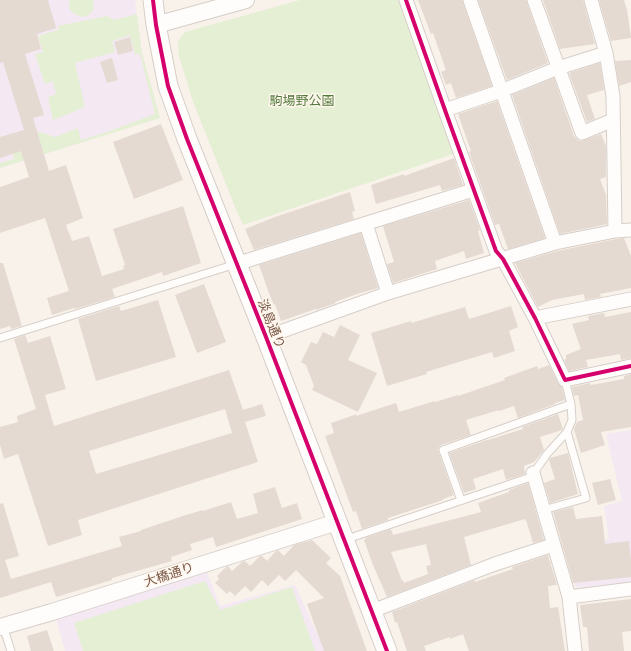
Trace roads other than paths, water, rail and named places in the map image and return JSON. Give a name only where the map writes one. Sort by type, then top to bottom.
[{"type":"main road","name":"淡島通り","points":[[153,0],[156,25],[168,86],[187,139],[266,337],[387,651]]},
{"type":"street","points":[[156,25],[246,0]]},
{"type":"street","points":[[406,0],[496,251],[503,259],[535,318],[565,380],[631,366]]},
{"type":"street","points":[[470,0],[555,243]]},
{"type":"street","points":[[534,0],[582,133],[613,120]]},
{"type":"street","points":[[591,0],[606,53],[613,96],[615,231]]},
{"type":"street","points":[[445,110],[501,91],[558,68],[606,53]]},
{"type":"street","points":[[236,264],[473,190]]},
{"type":"street","points":[[366,224],[388,294]]},
{"type":"street","points":[[266,337],[388,294],[555,243],[615,231],[631,230]]},
{"type":"street","points":[[535,318],[631,299]]},
{"type":"street","points":[[533,473],[569,597],[575,651]]},
{"type":"street","name":"大橋通り","points":[[2,627],[337,522]]},
{"type":"street","points":[[372,611],[495,564],[553,545]]},
{"type":"street","points":[[569,597],[631,589]]},
{"type":"lane","points":[[0,338],[236,264]]},
{"type":"lane","points":[[344,540],[531,477],[547,454],[567,432],[572,420],[572,404],[565,380]]},
{"type":"lane","points":[[461,500],[443,450],[572,404]]},
{"type":"lane","points":[[543,510],[586,498],[567,432]]},
{"type":"lane","points":[[2,627],[11,651]]},
{"type":"park label","name":"駒場野公園","points":[[302,101]]}]
